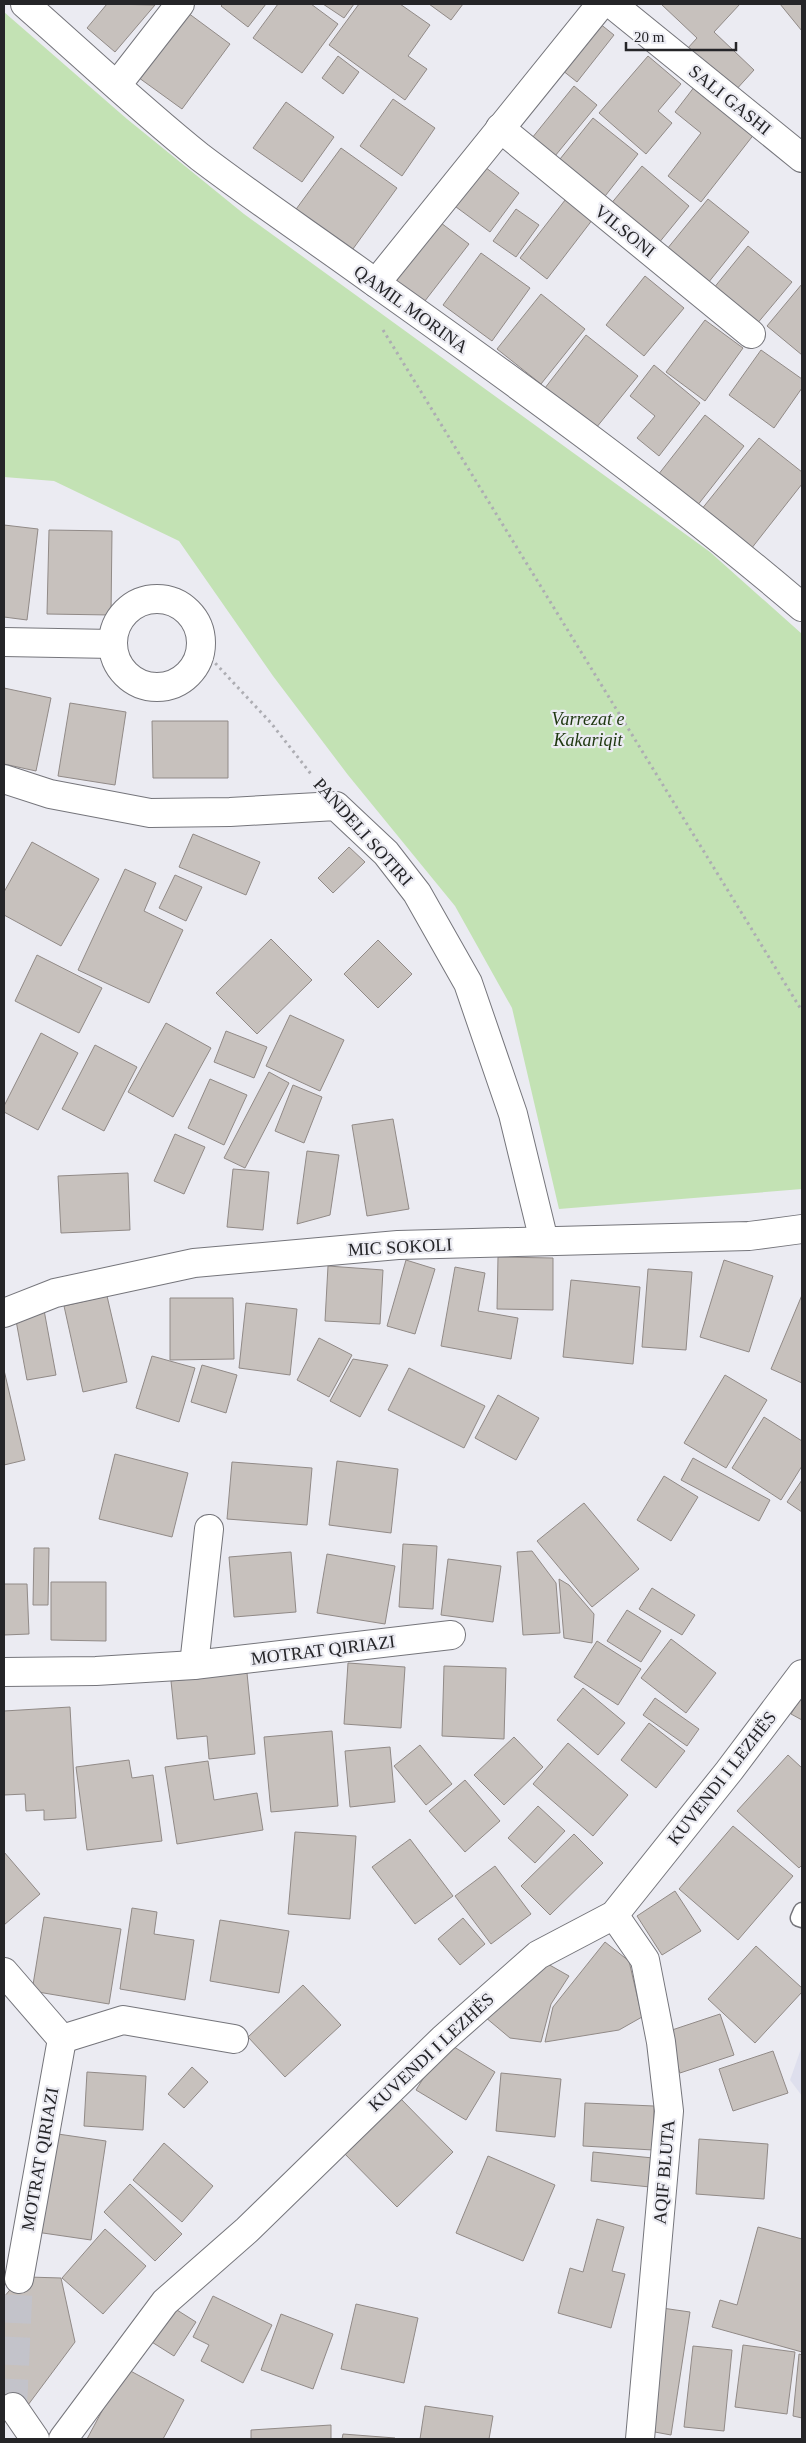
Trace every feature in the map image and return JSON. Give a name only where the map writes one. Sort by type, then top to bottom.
[{"type":"street","name":"QAMIL MORINA","points":[[25,4],[198,155],[282,218],[376,283],[590,438],[722,538],[802,607]]},
{"type":"street","points":[[117,85],[180,4]]},
{"type":"street","points":[[376,283],[601,4]]},
{"type":"street","name":"SALI GASHI","points":[[612,4],[802,158]]},
{"type":"street","name":"VILSONI","points":[[500,128],[751,334]]},
{"type":"street","points":[[159,599],[174,602],[186,610],[196,621],[201,634],[202,649],[197,663],[188,675],[176,684],[162,688],[147,687],[133,681],[122,671],[112,644],[114,630],[121,617],[132,607],[144,601],[159,599]]},
{"type":"street","points":[[4,642],[112,644]]},
{"type":"street","points":[[4,779],[50,794],[150,813],[230,812],[336,806]]},
{"type":"street","name":"PANDELI SOTIRI","points":[[336,806],[386,853],[417,893],[468,983],[513,1114],[544,1241]]},
{"type":"street","name":"MIC SOKOLI","points":[[4,1313],[55,1292],[194,1263],[398,1245],[748,1236],[802,1229]]},
{"type":"street","points":[[194,1665],[209,1529]]},
{"type":"street","name":"MOTRAT QIRIAZI","points":[[4,1672],[96,1671],[194,1665],[451,1634]]},
{"type":"street","name":"KUVENDI I LEZHËS","points":[[63,2439],[165,2302],[247,2230],[443,2039],[538,1954],[614,1914],[729,1771],[802,1674]]},
{"type":"street","name":"AQIF BLUTA","points":[[614,1914],[645,1960],[661,2042],[669,2110],[640,2439]]},
{"type":"street","points":[[4,1972],[62,2039],[123,2020],[234,2038]]},
{"type":"street","name":"MOTRAT QIRIAZI","points":[[19,2279],[62,2039]]},
{"type":"street","points":[[12,2407],[35,2439]]},
{"type":"lane","points":[[802,1911],[799,1918],[802,1919]]},
{"type":"path","points":[[378,323],[802,1011]]},
{"type":"path","name":"PANDELI SOTIRI","points":[[202,649],[271,723],[336,806]]},
{"type":"shaded area","points":[[802,2046],[802,2096],[790,2080]]},
{"type":"green space","name":"Varrezat e Kakariqit","points":[[4,12],[127,119],[244,214],[710,552],[802,634],[802,1189],[559,1209],[512,1008],[455,906],[348,775],[273,676],[179,541],[54,481],[4,477]]},
{"type":"building","points":[[107,4],[155,5],[115,52],[87,28]]},
{"type":"building","points":[[223,4],[266,4],[248,27],[221,6]]},
{"type":"building","points":[[278,4],[311,4],[338,24],[302,73],[253,38]]},
{"type":"building","points":[[323,4],[354,4],[344,18]]},
{"type":"building","points":[[359,4],[400,4],[430,25],[408,56],[427,69],[405,100],[329,45]]},
{"type":"building","points":[[429,4],[463,4],[451,20]]},
{"type":"building","points":[[661,4],[740,4],[714,32],[754,70],[734,92],[687,49],[697,38]]},
{"type":"building","points":[[780,4],[802,4],[802,31]]},
{"type":"building","points":[[184,10],[230,44],[182,109],[135,75]]},
{"type":"building","points":[[594,19],[614,35],[577,82],[557,66]]},
{"type":"building","points":[[338,56],[359,72],[343,94],[322,78]]},
{"type":"building","points":[[648,56],[681,84],[658,111],[672,123],[646,154],[599,113]]},
{"type":"building","points":[[574,86],[597,105],[555,156],[532,138]]},
{"type":"building","points":[[695,86],[755,133],[701,202],[668,176],[701,133],[675,112]]},
{"type":"building","points":[[393,99],[435,128],[402,176],[360,146]]},
{"type":"building","points":[[286,102],[334,137],[302,182],[253,148]]},
{"type":"building","points":[[593,118],[638,154],[602,200],[556,164]]},
{"type":"building","points":[[341,148],[397,188],[350,253],[294,212]]},
{"type":"building","points":[[481,164],[519,193],[490,232],[452,204]]},
{"type":"building","points":[[642,166],[689,206],[658,244],[610,205]]},
{"type":"building","points":[[569,195],[596,215],[547,279],[520,258]]},
{"type":"building","points":[[708,199],[749,232],[708,283],[667,249]]},
{"type":"building","points":[[516,209],[539,225],[516,257],[493,241]]},
{"type":"building","points":[[437,220],[469,244],[421,306],[389,282]]},
{"type":"building","points":[[748,246],[792,282],[756,325],[713,289]]},
{"type":"building","points":[[481,253],[530,288],[492,341],[443,305]]},
{"type":"building","points":[[645,276],[684,308],[644,356],[606,325]]},
{"type":"building","points":[[802,284],[802,355],[767,326]]},
{"type":"building","points":[[541,294],[585,329],[541,384],[497,349]]},
{"type":"building","points":[[705,320],[743,348],[705,401],[666,372]]},
{"type":"building","points":[[586,335],[638,376],[596,428],[545,388]]},
{"type":"building","points":[[761,350],[802,379],[802,388],[774,428],[729,395]]},
{"type":"building","points":[[654,365],[700,403],[659,456],[637,438],[655,416],[630,396]]},
{"type":"building","points":[[705,415],[744,446],[697,506],[658,475]]},
{"type":"building","points":[[759,438],[802,472],[802,484],[751,549],[701,510]]},
{"type":"building","points":[[4,525],[38,529],[27,620],[4,617]]},
{"type":"building","points":[[49,530],[112,531],[111,615],[47,614]]},
{"type":"building","points":[[4,688],[51,698],[36,771],[4,764]]},
{"type":"building","points":[[70,703],[126,712],[115,785],[58,776]]},
{"type":"building","points":[[152,721],[228,721],[228,778],[153,778]]},
{"type":"building","points":[[193,834],[260,862],[246,895],[179,867]]},
{"type":"building","points":[[32,842],[99,879],[61,946],[4,915],[4,892]]},
{"type":"building","points":[[349,847],[365,862],[333,893],[318,878]]},
{"type":"building","points":[[125,869],[156,883],[144,911],[183,930],[149,1003],[78,970]]},
{"type":"building","points":[[175,875],[202,887],[186,921],[159,908]]},
{"type":"building","points":[[271,939],[312,980],[257,1034],[216,993]]},
{"type":"building","points":[[378,940],[412,974],[378,1008],[344,974]]},
{"type":"building","points":[[37,955],[102,988],[79,1033],[15,1001]]},
{"type":"building","points":[[290,1015],[344,1040],[320,1091],[266,1066]]},
{"type":"building","points":[[166,1023],[211,1048],[173,1117],[128,1092]]},
{"type":"building","points":[[226,1031],[267,1047],[254,1078],[214,1062]]},
{"type":"building","points":[[41,1033],[78,1053],[38,1130],[4,1112],[4,1106]]},
{"type":"building","points":[[95,1045],[137,1067],[104,1131],[62,1109]]},
{"type":"building","points":[[269,1072],[289,1083],[245,1168],[224,1158]]},
{"type":"building","points":[[210,1079],[247,1095],[224,1145],[188,1128]]},
{"type":"building","points":[[293,1085],[322,1097],[304,1143],[275,1131]]},
{"type":"building","points":[[393,1119],[409,1209],[367,1216],[352,1125]]},
{"type":"building","points":[[175,1134],[205,1147],[184,1194],[154,1181]]},
{"type":"building","points":[[307,1151],[339,1155],[330,1215],[297,1224]]},
{"type":"building","points":[[233,1169],[269,1172],[263,1230],[227,1227]]},
{"type":"building","points":[[128,1173],[130,1230],[61,1233],[58,1176]]},
{"type":"building","points":[[498,1257],[553,1258],[553,1310],[497,1309]]},
{"type":"building","points":[[406,1260],[435,1269],[415,1334],[387,1326]]},
{"type":"building","points":[[724,1260],[773,1276],[749,1352],[700,1337]]},
{"type":"building","points":[[328,1266],[383,1270],[380,1324],[325,1321]]},
{"type":"building","points":[[455,1267],[485,1273],[478,1311],[518,1318],[511,1359],[441,1346]]},
{"type":"building","points":[[648,1269],[692,1272],[686,1350],[642,1347]]},
{"type":"building","points":[[571,1280],[640,1287],[633,1364],[563,1357]]},
{"type":"building","points":[[802,1295],[802,1383],[771,1369]]},
{"type":"building","points":[[107,1296],[127,1382],[83,1392],[64,1306]]},
{"type":"building","points":[[170,1298],[233,1298],[234,1359],[170,1360]]},
{"type":"building","points":[[246,1303],[297,1309],[290,1375],[239,1368]]},
{"type":"building","points":[[44,1310],[56,1375],[27,1380],[15,1315]]},
{"type":"building","points":[[319,1338],[352,1355],[329,1397],[297,1380]]},
{"type":"building","points":[[152,1356],[195,1368],[179,1422],[136,1408]]},
{"type":"building","points":[[353,1359],[388,1365],[360,1417],[330,1401]]},
{"type":"building","points":[[202,1365],[237,1375],[226,1413],[191,1402]]},
{"type":"building","points":[[409,1368],[485,1406],[464,1448],[388,1410]]},
{"type":"building","points":[[4,1370],[25,1460],[4,1465]]},
{"type":"building","points":[[725,1375],[767,1400],[726,1468],[684,1443]]},
{"type":"building","points":[[498,1395],[539,1418],[516,1460],[475,1438]]},
{"type":"building","points":[[764,1417],[802,1441],[802,1466],[781,1500],[732,1468]]},
{"type":"building","points":[[115,1454],[188,1473],[172,1537],[99,1519]]},
{"type":"building","points":[[693,1458],[770,1500],[759,1521],[681,1480]]},
{"type":"building","points":[[337,1461],[398,1469],[391,1533],[329,1525]]},
{"type":"building","points":[[232,1462],[312,1468],[307,1525],[227,1519]]},
{"type":"building","points":[[664,1476],[698,1497],[671,1541],[637,1520]]},
{"type":"building","points":[[802,1480],[802,1512],[787,1502]]},
{"type":"building","points":[[584,1503],[639,1569],[592,1607],[537,1541]]},
{"type":"building","points":[[403,1544],[437,1546],[433,1609],[399,1607]]},
{"type":"building","points":[[34,1548],[49,1548],[48,1605],[33,1605]]},
{"type":"building","points":[[532,1551],[556,1583],[560,1633],[523,1635],[517,1552]]},
{"type":"building","points":[[291,1552],[296,1612],[234,1617],[229,1557]]},
{"type":"building","points":[[327,1554],[395,1566],[385,1624],[317,1613]]},
{"type":"building","points":[[448,1559],[501,1566],[493,1622],[441,1615]]},
{"type":"building","points":[[559,1579],[569,1585],[594,1614],[592,1643],[564,1638]]},
{"type":"building","points":[[51,1582],[106,1582],[106,1641],[51,1640]]},
{"type":"building","points":[[4,1584],[27,1584],[29,1634],[4,1635]]},
{"type":"building","points":[[652,1588],[695,1615],[682,1635],[639,1609]]},
{"type":"building","points":[[627,1610],[661,1631],[641,1662],[607,1641]]},
{"type":"building","points":[[671,1639],[716,1673],[686,1713],[641,1678]]},
{"type":"building","points":[[597,1641],[641,1669],[618,1705],[574,1677]]},
{"type":"building","points":[[348,1663],[405,1667],[401,1728],[344,1724]]},
{"type":"building","points":[[444,1666],[506,1668],[504,1739],[442,1736]]},
{"type":"building","points":[[247,1673],[255,1754],[209,1759],[207,1736],[177,1739],[171,1681]]},
{"type":"building","points":[[583,1688],[625,1723],[598,1755],[557,1720]]},
{"type":"building","points":[[802,1695],[802,1720],[791,1714]]},
{"type":"building","points":[[655,1698],[699,1729],[687,1746],[643,1715]]},
{"type":"building","points":[[70,1707],[76,1818],[44,1820],[44,1810],[26,1811],[25,1794],[4,1795],[4,1711]]},
{"type":"building","points":[[649,1723],[685,1751],[656,1788],[621,1760]]},
{"type":"building","points":[[332,1731],[338,1806],[271,1812],[264,1737]]},
{"type":"building","points":[[514,1737],[543,1767],[504,1805],[474,1775]]},
{"type":"building","points":[[568,1743],[628,1795],[593,1836],[533,1784]]},
{"type":"building","points":[[420,1745],[452,1784],[426,1805],[394,1766]]},
{"type":"building","points":[[390,1747],[395,1802],[350,1807],[345,1751]]},
{"type":"building","points":[[788,1755],[802,1768],[802,1865],[799,1868],[737,1811]]},
{"type":"building","points":[[129,1760],[132,1778],[153,1775],[162,1841],[87,1850],[76,1767]]},
{"type":"building","points":[[208,1761],[214,1800],[257,1793],[263,1830],[177,1844],[165,1767]]},
{"type":"building","points":[[465,1780],[500,1821],[465,1852],[429,1811]]},
{"type":"building","points":[[538,1806],[565,1831],[535,1863],[508,1838]]},
{"type":"building","points":[[733,1826],[793,1876],[738,1940],[679,1889]]},
{"type":"building","points":[[295,1832],[356,1836],[350,1919],[288,1914]]},
{"type":"building","points":[[574,1834],[603,1863],[550,1915],[521,1886]]},
{"type":"building","points":[[410,1839],[453,1896],[415,1924],[372,1867]]},
{"type":"building","points":[[4,1852],[40,1894],[4,1925]]},
{"type":"building","points":[[495,1866],[531,1914],[491,1944],[455,1896]]},
{"type":"building","points":[[675,1891],[701,1931],[662,1955],[637,1916]]},
{"type":"building","points":[[132,1908],[157,1912],[154,1934],[194,1940],[185,2000],[120,1989]]},
{"type":"building","points":[[44,1917],[121,1929],[109,2004],[32,1991]]},
{"type":"building","points":[[463,1918],[485,1944],[460,1965],[438,1939]]},
{"type":"building","points":[[220,1920],[289,1931],[279,1993],[210,1981]]},
{"type":"building","points":[[605,1942],[629,1961],[642,2017],[619,2030],[545,2042],[553,2007]]},
{"type":"building","points":[[756,1946],[802,1988],[802,1992],[755,2043],[708,1999]]},
{"type":"building","points":[[539,1959],[569,1976],[551,2004],[541,2042],[510,2038],[485,2017]]},
{"type":"building","points":[[303,1985],[341,2025],[285,2077],[248,2037]]},
{"type":"building","points":[[720,2014],[734,2055],[680,2073],[666,2032]]},
{"type":"building","points":[[446,2042],[495,2072],[466,2120],[416,2090]]},
{"type":"building","points":[[773,2051],[788,2093],[733,2111],[719,2069]]},
{"type":"building","points":[[192,2067],[208,2082],[184,2108],[168,2094]]},
{"type":"building","points":[[87,2072],[146,2076],[143,2130],[84,2126]]},
{"type":"building","points":[[501,2073],[561,2079],[555,2137],[496,2131]]},
{"type":"building","points":[[398,2096],[453,2152],[397,2207],[342,2151]]},
{"type":"building","points":[[585,2103],[654,2106],[653,2150],[583,2146]]},
{"type":"building","points":[[51,2133],[106,2141],[91,2240],[36,2232]]},
{"type":"building","points":[[699,2139],[768,2144],[764,2199],[696,2194]]},
{"type":"building","points":[[164,2143],[213,2186],[182,2222],[133,2180]]},
{"type":"building","points":[[593,2152],[653,2158],[650,2187],[591,2181]]},
{"type":"building","points":[[488,2156],[555,2185],[523,2261],[456,2233]]},
{"type":"building","points":[[130,2184],[182,2234],[155,2261],[104,2212]]},
{"type":"building","points":[[597,2219],[624,2227],[612,2271],[625,2274],[611,2328],[558,2313],[570,2268],[583,2272]]},
{"type":"building","points":[[758,2227],[802,2239],[802,2352],[712,2327],[720,2300],[737,2305]]},
{"type":"building","points":[[105,2229],[146,2266],[103,2314],[62,2278]]},
{"type":"building","points":[[28,2277],[61,2278],[75,2342],[25,2409],[4,2399],[4,2297],[19,2279]]},
{"type":"building","points":[[213,2296],[272,2325],[243,2383],[201,2361],[209,2345],[193,2337]]},
{"type":"building","points":[[356,2304],[418,2318],[404,2383],[341,2369]]},
{"type":"building","points":[[169,2305],[196,2322],[174,2356],[147,2339]]},
{"type":"building","points":[[662,2308],[690,2312],[671,2435],[644,2430]]},
{"type":"building","points":[[281,2314],[333,2334],[313,2389],[261,2370]]},
{"type":"building","points":[[743,2345],[795,2352],[787,2414],[735,2407]]},
{"type":"building","points":[[693,2346],[732,2350],[724,2431],[684,2427]]},
{"type":"building","points":[[799,2354],[802,2355],[802,2418],[793,2416]]},
{"type":"building","points":[[125,2368],[184,2400],[163,2439],[87,2439]]},
{"type":"building","points":[[425,2406],[493,2416],[489,2439],[420,2439]]},
{"type":"building","points":[[331,2425],[331,2439],[251,2439],[251,2430]]},
{"type":"building","points":[[343,2434],[395,2438],[395,2439],[342,2439]]},
{"type":"tunnel","points":[[13,2407],[19,2279]]}]
